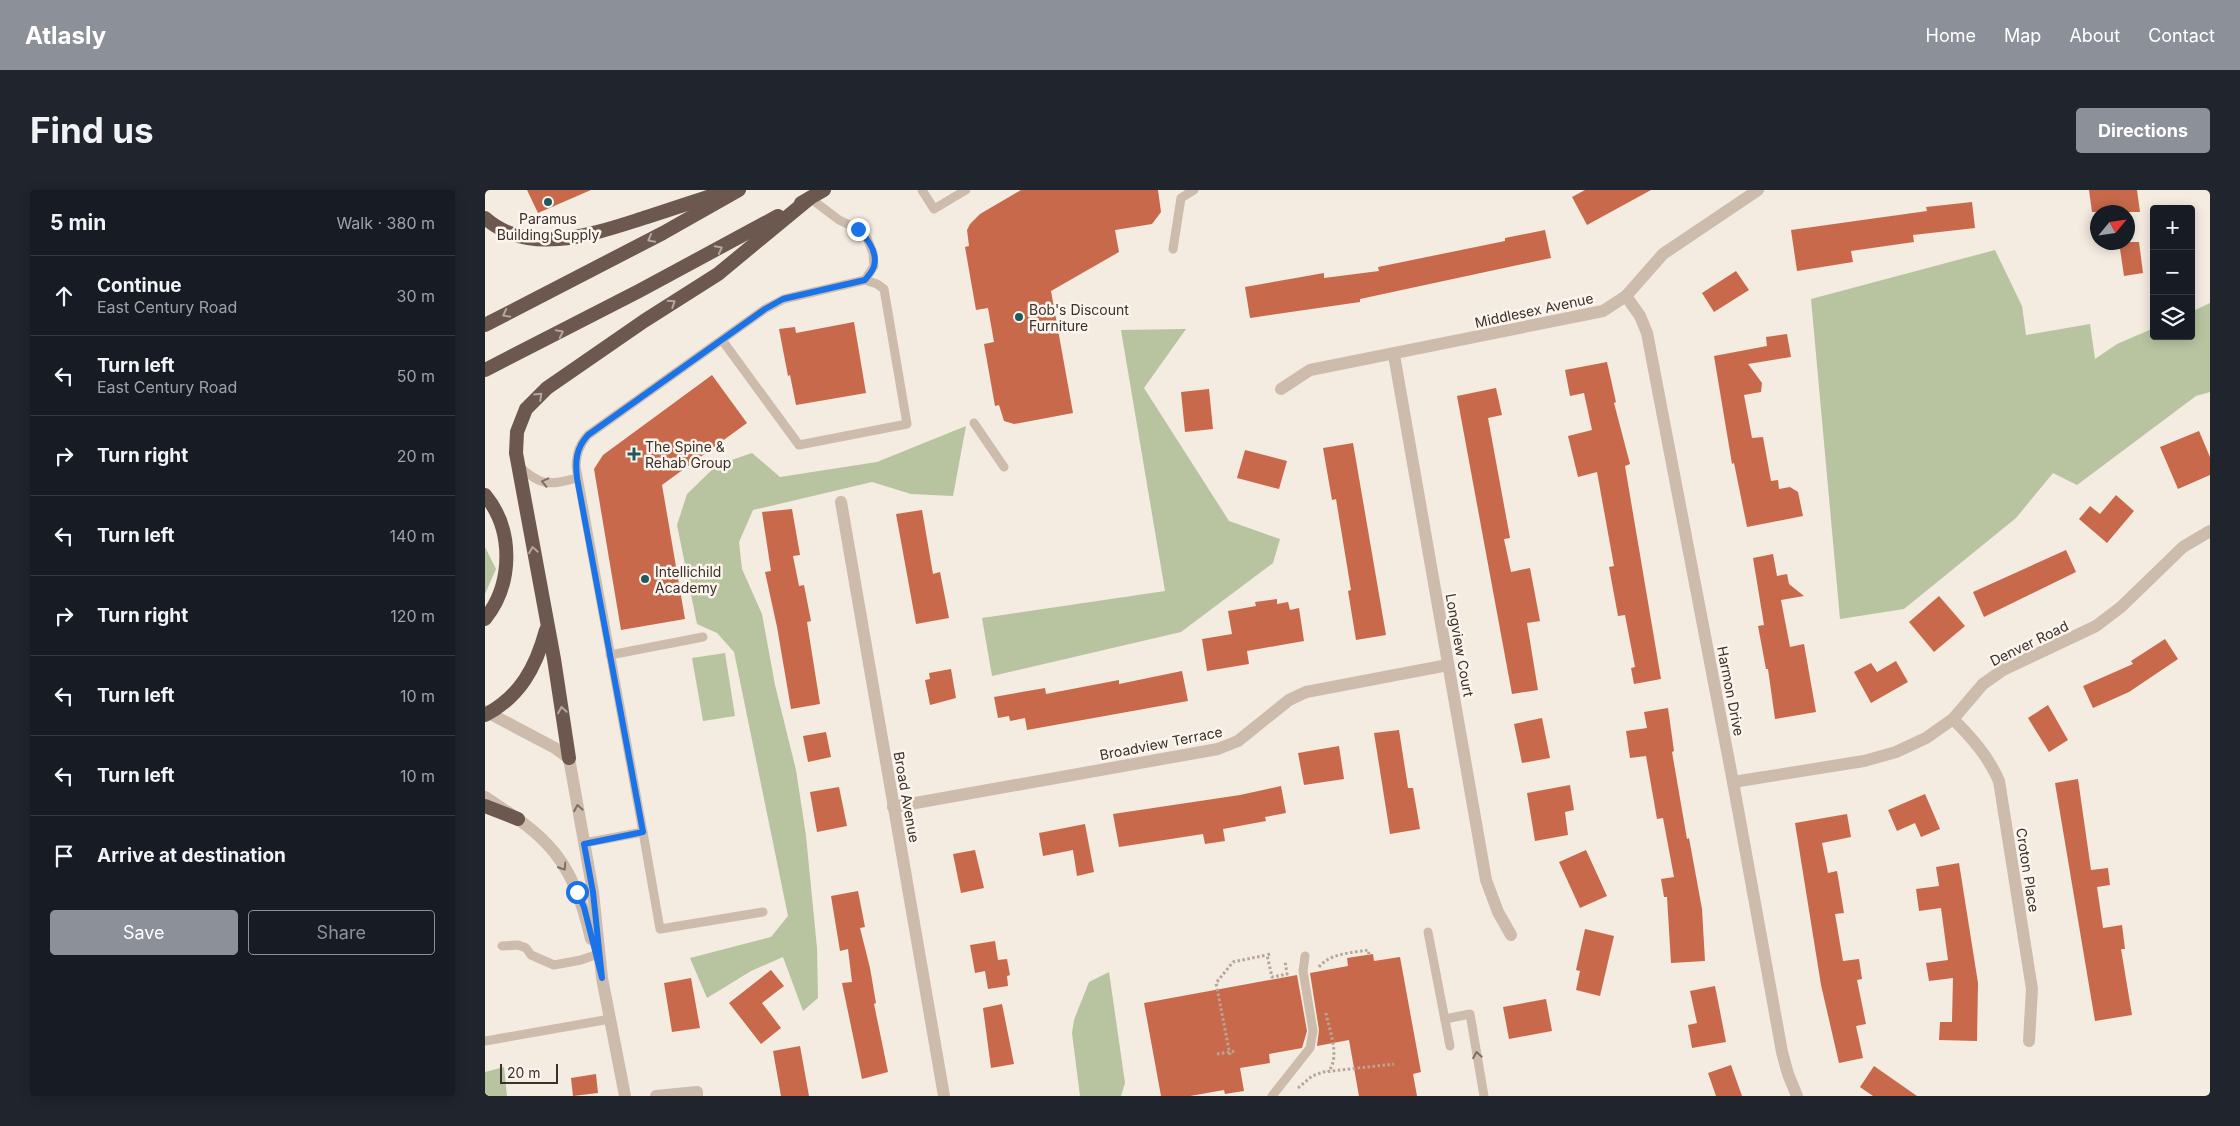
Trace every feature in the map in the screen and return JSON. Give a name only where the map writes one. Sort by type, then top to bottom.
[{"type":"highway","points":[[485,218],[502,230],[525,238],[568,238],[607,230],[730,190]]},
{"type":"highway","points":[[485,325],[663,233],[739,190]]},
{"type":"highway","points":[[485,370],[639,292],[824,190]]},
{"type":"highway","points":[[569,758],[515,453],[517,432],[526,410],[537,397],[564,375],[718,274],[809,198]]},
{"type":"highway","points":[[485,495],[491,502],[503,531],[507,563],[501,593],[485,619]]},
{"type":"highway","points":[[487,713],[505,703],[526,681],[539,653],[547,626]]},
{"type":"highway","points":[[485,806],[518,819]]},
{"type":"street","name":"Middlesex Avenue","points":[[1281,389],[1310,370],[1394,355],[1603,311],[1626,296],[1663,254],[1758,190]]},
{"type":"street","name":"Harmon Drive","points":[[1626,296],[1640,316],[1647,333],[1733,782],[1782,1052],[1797,1096]]},
{"type":"street","name":"Longview Court","points":[[1394,355],[1486,880],[1498,912],[1511,935]]},
{"type":"street","name":"Broad Avenue","points":[[841,502],[944,1096]]},
{"type":"street","name":"Denver Road","points":[[1733,782],[1864,761],[1896,752],[1926,738],[1953,719],[1983,684],[2003,670],[2096,626],[2121,607],[2170,557],[2210,531]]},
{"type":"street","name":"Broadview Terrace","points":[[893,807],[1218,749],[1238,741],[1289,700],[1306,692],[1448,666]]},
{"type":"street","points":[[487,713],[555,748],[569,758],[593,892],[602,978],[625,1096]]},
{"type":"street","name":"Croton Place","points":[[1953,719],[1972,738],[1989,761],[1999,781],[2032,989],[2029,1041]]},
{"type":"street","points":[[485,797],[518,819],[547,844],[569,876],[584,907],[602,978]]},
{"type":"street","points":[[656,1096],[697,1092],[697,1096]]},
{"type":"lane","points":[[922,190],[934,209],[966,190]]},
{"type":"lane","points":[[1173,249],[1181,198],[1194,190]]},
{"type":"lane","points":[[809,198],[839,220],[858,229],[867,238],[873,253],[874,266],[865,280]]},
{"type":"lane","points":[[723,340],[799,445],[907,424],[884,290],[877,284],[865,280],[783,299],[765,309],[588,435],[581,442],[577,453],[577,478],[643,832],[659,929],[763,912]]},
{"type":"lane","points":[[974,423],[1004,467]]},
{"type":"lane","points":[[517,464],[531,478],[551,484],[577,478]]},
{"type":"lane","points":[[610,655],[703,637]]},
{"type":"lane","points":[[584,844],[643,832]]},
{"type":"lane","points":[[1428,932],[1450,1046]]},
{"type":"lane","points":[[502,946],[518,945],[526,948],[531,955],[554,964],[581,960],[595,955]]},
{"type":"lane","points":[[1272,1096],[1310,1048],[1313,1031],[1303,971],[1305,956]]},
{"type":"lane","points":[[1445,1019],[1470,1014],[1484,1096]]},
{"type":"lane","points":[[485,1041],[610,1018]]},
{"type":"path","points":[[1318,970],[1321,964],[1339,955],[1368,950],[1369,954]]},
{"type":"path","points":[[1229,1054],[1216,983],[1233,962],[1269,955],[1272,977],[1287,974],[1285,961]]},
{"type":"path","points":[[1325,1007],[1334,1053],[1334,1060],[1328,1072]]},
{"type":"path","points":[[1217,1054],[1229,1054],[1235,1050]]},
{"type":"path","points":[[1293,1093],[1312,1076],[1328,1072],[1394,1064]]},
{"type":"green space","points":[[1995,250],[2022,306],[2026,335],[2090,324],[2095,359],[2117,344],[2150,330],[2150,340],[2195,340],[2195,310],[2210,303],[2210,392],[2196,396],[2077,485],[2053,473],[2016,518],[1904,609],[1840,619],[1811,299]]},
{"type":"green space","points":[[1186,329],[1144,388],[1229,521],[1280,539],[1273,563],[1181,632],[992,676],[982,618],[1165,591],[1121,330]]},
{"type":"green space","points":[[966,426],[953,496],[911,494],[872,482],[753,510],[739,542],[742,569],[762,614],[775,685],[796,770],[806,836],[817,948],[818,998],[803,1011],[783,957],[751,971],[707,998],[690,958],[771,937],[788,916],[734,652],[717,633],[697,624],[677,525],[687,494],[717,465],[752,453],[780,477],[877,462]]},
{"type":"green space","points":[[485,547],[496,569],[485,594]]},
{"type":"green space","points":[[725,653],[735,716],[703,721],[692,658]]},
{"type":"green space","points":[[1109,972],[1125,1083],[1121,1096],[1080,1096],[1072,1033],[1074,1020],[1089,982]]},
{"type":"green space","points":[[504,1067],[507,1096],[485,1096],[485,1072]]},
{"type":"building","name":"Paramus Building Supply","points":[[527,190],[591,190],[538,213]]},
{"type":"building","points":[[1021,190],[1158,190],[1161,212],[1152,224],[1115,230],[1119,252],[1051,291],[1073,413],[1014,424],[1004,421],[999,405],[995,406],[984,344],[994,342],[988,308],[976,310],[965,247],[969,246],[967,230],[970,224],[980,214]]},
{"type":"building","points":[[1585,190],[1651,190],[1587,225],[1572,197]]},
{"type":"building","points":[[2089,190],[2137,190],[2140,212],[2135,212],[2135,205],[2091,205]]},
{"type":"building","points":[[1972,202],[1975,228],[1913,235],[1914,242],[1851,251],[1853,262],[1797,271],[1791,230],[1927,211],[1926,207]]},
{"type":"building","points":[[1545,230],[1551,258],[1360,299],[1360,302],[1250,318],[1245,287],[1324,273],[1324,278],[1379,271],[1378,267],[1505,241],[1505,238]]},
{"type":"building","points":[[2135,242],[2139,242],[2143,273],[2124,276],[2120,250],[2135,250]]},
{"type":"building","points":[[1736,271],[1749,290],[1714,312],[1702,293]]},
{"type":"building","points":[[854,322],[866,393],[796,405],[779,329],[795,327],[796,333]]},
{"type":"building","points":[[1787,334],[1791,357],[1748,364],[1762,383],[1761,392],[1744,395],[1752,438],[1763,437],[1771,481],[1778,480],[1779,489],[1790,487],[1798,492],[1803,516],[1747,527],[1734,463],[1732,464],[1714,356],[1767,346],[1766,337]]},
{"type":"building","points":[[1607,362],[1616,402],[1614,403],[1630,464],[1625,466],[1661,679],[1634,684],[1631,668],[1635,667],[1625,615],[1618,616],[1609,567],[1614,566],[1597,472],[1578,477],[1568,436],[1592,430],[1584,393],[1570,396],[1565,370]]},
{"type":"building","points":[[712,375],[747,423],[662,485],[685,619],[621,630],[594,469],[603,455]]},
{"type":"building","points":[[1496,388],[1502,415],[1488,418],[1510,538],[1504,539],[1511,572],[1530,568],[1540,621],[1527,623],[1538,690],[1512,694],[1457,396]]},
{"type":"building","points":[[1209,389],[1213,429],[1185,432],[1181,392]]},
{"type":"building","points":[[2199,431],[2210,457],[2210,475],[2178,489],[2160,447]]},
{"type":"building","points":[[1353,443],[1386,635],[1356,640],[1348,591],[1351,590],[1336,499],[1332,500],[1323,448]]},
{"type":"building","points":[[1245,450],[1287,461],[1279,489],[1237,478]]},
{"type":"building","points":[[2116,495],[2134,511],[2107,543],[2079,519],[2090,506],[2100,514]]},
{"type":"building","points":[[792,509],[800,555],[793,556],[799,586],[804,585],[811,621],[807,622],[820,704],[791,709],[777,627],[765,572],[771,571],[762,512]]},
{"type":"building","points":[[922,510],[933,574],[940,572],[949,618],[916,624],[896,514]]},
{"type":"building","points":[[2066,550],[2076,572],[1984,617],[1973,592]]},
{"type":"building","points":[[1773,554],[1777,576],[1787,574],[1789,584],[1804,596],[1781,600],[1790,647],[1804,644],[1816,712],[1775,719],[1768,669],[1766,669],[1758,626],[1764,625],[1753,558]]},
{"type":"building","points":[[1939,596],[1965,626],[1934,652],[1909,622]]},
{"type":"building","points":[[1277,599],[1277,604],[1288,602],[1290,610],[1299,608],[1304,641],[1247,651],[1249,664],[1207,671],[1202,639],[1232,634],[1228,611],[1256,606],[1255,602]]},
{"type":"building","points":[[2165,639],[2178,659],[2129,692],[2093,708],[2083,686],[2133,664],[2131,661]]},
{"type":"building","points":[[1896,661],[1908,682],[1871,703],[1854,672],[1871,663],[1877,672]]},
{"type":"building","points":[[951,669],[956,698],[930,705],[925,680],[930,679],[929,673]]},
{"type":"building","points":[[1182,671],[1188,701],[1027,730],[1025,718],[1010,721],[1009,716],[998,718],[994,697],[1045,688],[1046,694],[1119,680],[1119,684]]},
{"type":"building","points":[[2048,705],[2068,740],[2049,752],[2028,718]]},
{"type":"building","points":[[1668,708],[1674,751],[1672,752],[1687,839],[1689,838],[1702,909],[1705,961],[1671,963],[1667,897],[1664,897],[1661,879],[1674,877],[1663,818],[1657,819],[1646,756],[1630,758],[1626,731],[1647,728],[1644,712]]},
{"type":"building","points":[[1542,718],[1550,758],[1522,763],[1514,724]]},
{"type":"building","points":[[1399,730],[1408,788],[1413,788],[1420,829],[1390,834],[1374,733]]},
{"type":"building","points":[[826,732],[831,757],[808,762],[803,736]]},
{"type":"building","points":[[1339,746],[1344,779],[1304,785],[1298,753]]},
{"type":"building","points":[[2078,779],[2091,870],[2108,868],[2110,885],[2097,887],[2103,928],[2122,925],[2125,949],[2121,949],[2132,1015],[2095,1021],[2055,783]]},
{"type":"building","points":[[1570,785],[1574,810],[1565,812],[1568,835],[1535,841],[1527,793]]},
{"type":"building","points":[[1281,786],[1286,813],[1265,817],[1266,821],[1223,829],[1225,841],[1205,844],[1203,834],[1119,847],[1113,814],[1240,795]]},
{"type":"building","points":[[839,787],[847,826],[817,832],[810,792]]},
{"type":"building","points":[[1925,794],[1940,829],[1921,837],[1915,823],[1897,831],[1888,810]]},
{"type":"building","points":[[1847,814],[1851,837],[1822,843],[1828,873],[1837,871],[1844,913],[1835,914],[1843,961],[1859,959],[1862,979],[1857,980],[1866,1024],[1856,1026],[1863,1058],[1839,1063],[1821,985],[1795,823]]},
{"type":"building","points":[[1085,824],[1094,872],[1077,876],[1073,850],[1043,856],[1039,833]]},
{"type":"building","points":[[975,850],[984,888],[961,893],[953,854]]},
{"type":"building","points":[[1586,850],[1607,896],[1580,908],[1559,862]]},
{"type":"building","points":[[1959,863],[1978,983],[1977,1041],[1939,1040],[1940,1022],[1952,1022],[1953,978],[1929,981],[1926,963],[1948,960],[1941,908],[1919,911],[1916,889],[1939,886],[1936,867]]},
{"type":"building","points":[[858,891],[865,927],[860,928],[870,968],[876,1003],[874,1004],[888,1072],[862,1079],[842,983],[852,982],[848,949],[840,951],[831,896]]},
{"type":"building","points":[[1585,929],[1614,936],[1600,996],[1576,990],[1580,971],[1576,970]]},
{"type":"building","points":[[995,941],[998,960],[1007,959],[1010,975],[1007,976],[1008,986],[988,989],[985,971],[975,973],[970,945]]},
{"type":"building","points":[[1373,954],[1374,961],[1400,957],[1421,1072],[1413,1074],[1417,1096],[1359,1096],[1349,1040],[1317,1046],[1319,1030],[1310,973],[1348,966],[1347,958]]},
{"type":"building","points":[[771,970],[784,986],[762,1003],[781,1028],[761,1044],[729,1003]]},
{"type":"building","points":[[1297,975],[1307,1031],[1302,1048],[1269,1054],[1270,1063],[1240,1068],[1244,1091],[1225,1094],[1224,1090],[1190,1096],[1161,1096],[1144,1003]]},
{"type":"building","points":[[691,978],[700,1028],[672,1032],[664,983]]},
{"type":"building","points":[[1715,986],[1726,1042],[1692,1048],[1688,1025],[1697,1023],[1690,991]]},
{"type":"building","points":[[1546,999],[1552,1031],[1509,1039],[1503,1007]]},
{"type":"building","points":[[1002,1004],[1014,1064],[991,1068],[983,1008]]},
{"type":"building","points":[[800,1046],[809,1096],[781,1096],[773,1051]]},
{"type":"building","points":[[1731,1065],[1742,1096],[1716,1096],[1708,1073]]},
{"type":"building","points":[[1874,1066],[1917,1096],[1873,1096],[1860,1087]]},
{"type":"building","points":[[596,1074],[598,1093],[573,1096],[571,1078]]},
{"type":"place","name":"Paramus Building Supply","points":[[548,202]]},
{"type":"place","name":"Bob's Discount Furniture","points":[[1019,317]]},
{"type":"place","name":"The Spine & Rehab Group","points":[[634,454]]},
{"type":"place","name":"Intellichild Academy","points":[[645,579]]},
{"type":"route","points":[[577,892],[584,907],[602,978],[593,892],[584,844],[643,832],[577,478],[577,453],[581,442],[588,435],[765,309],[783,299],[815,290],[865,280],[874,266],[873,253],[867,238],[858,229]]}]
